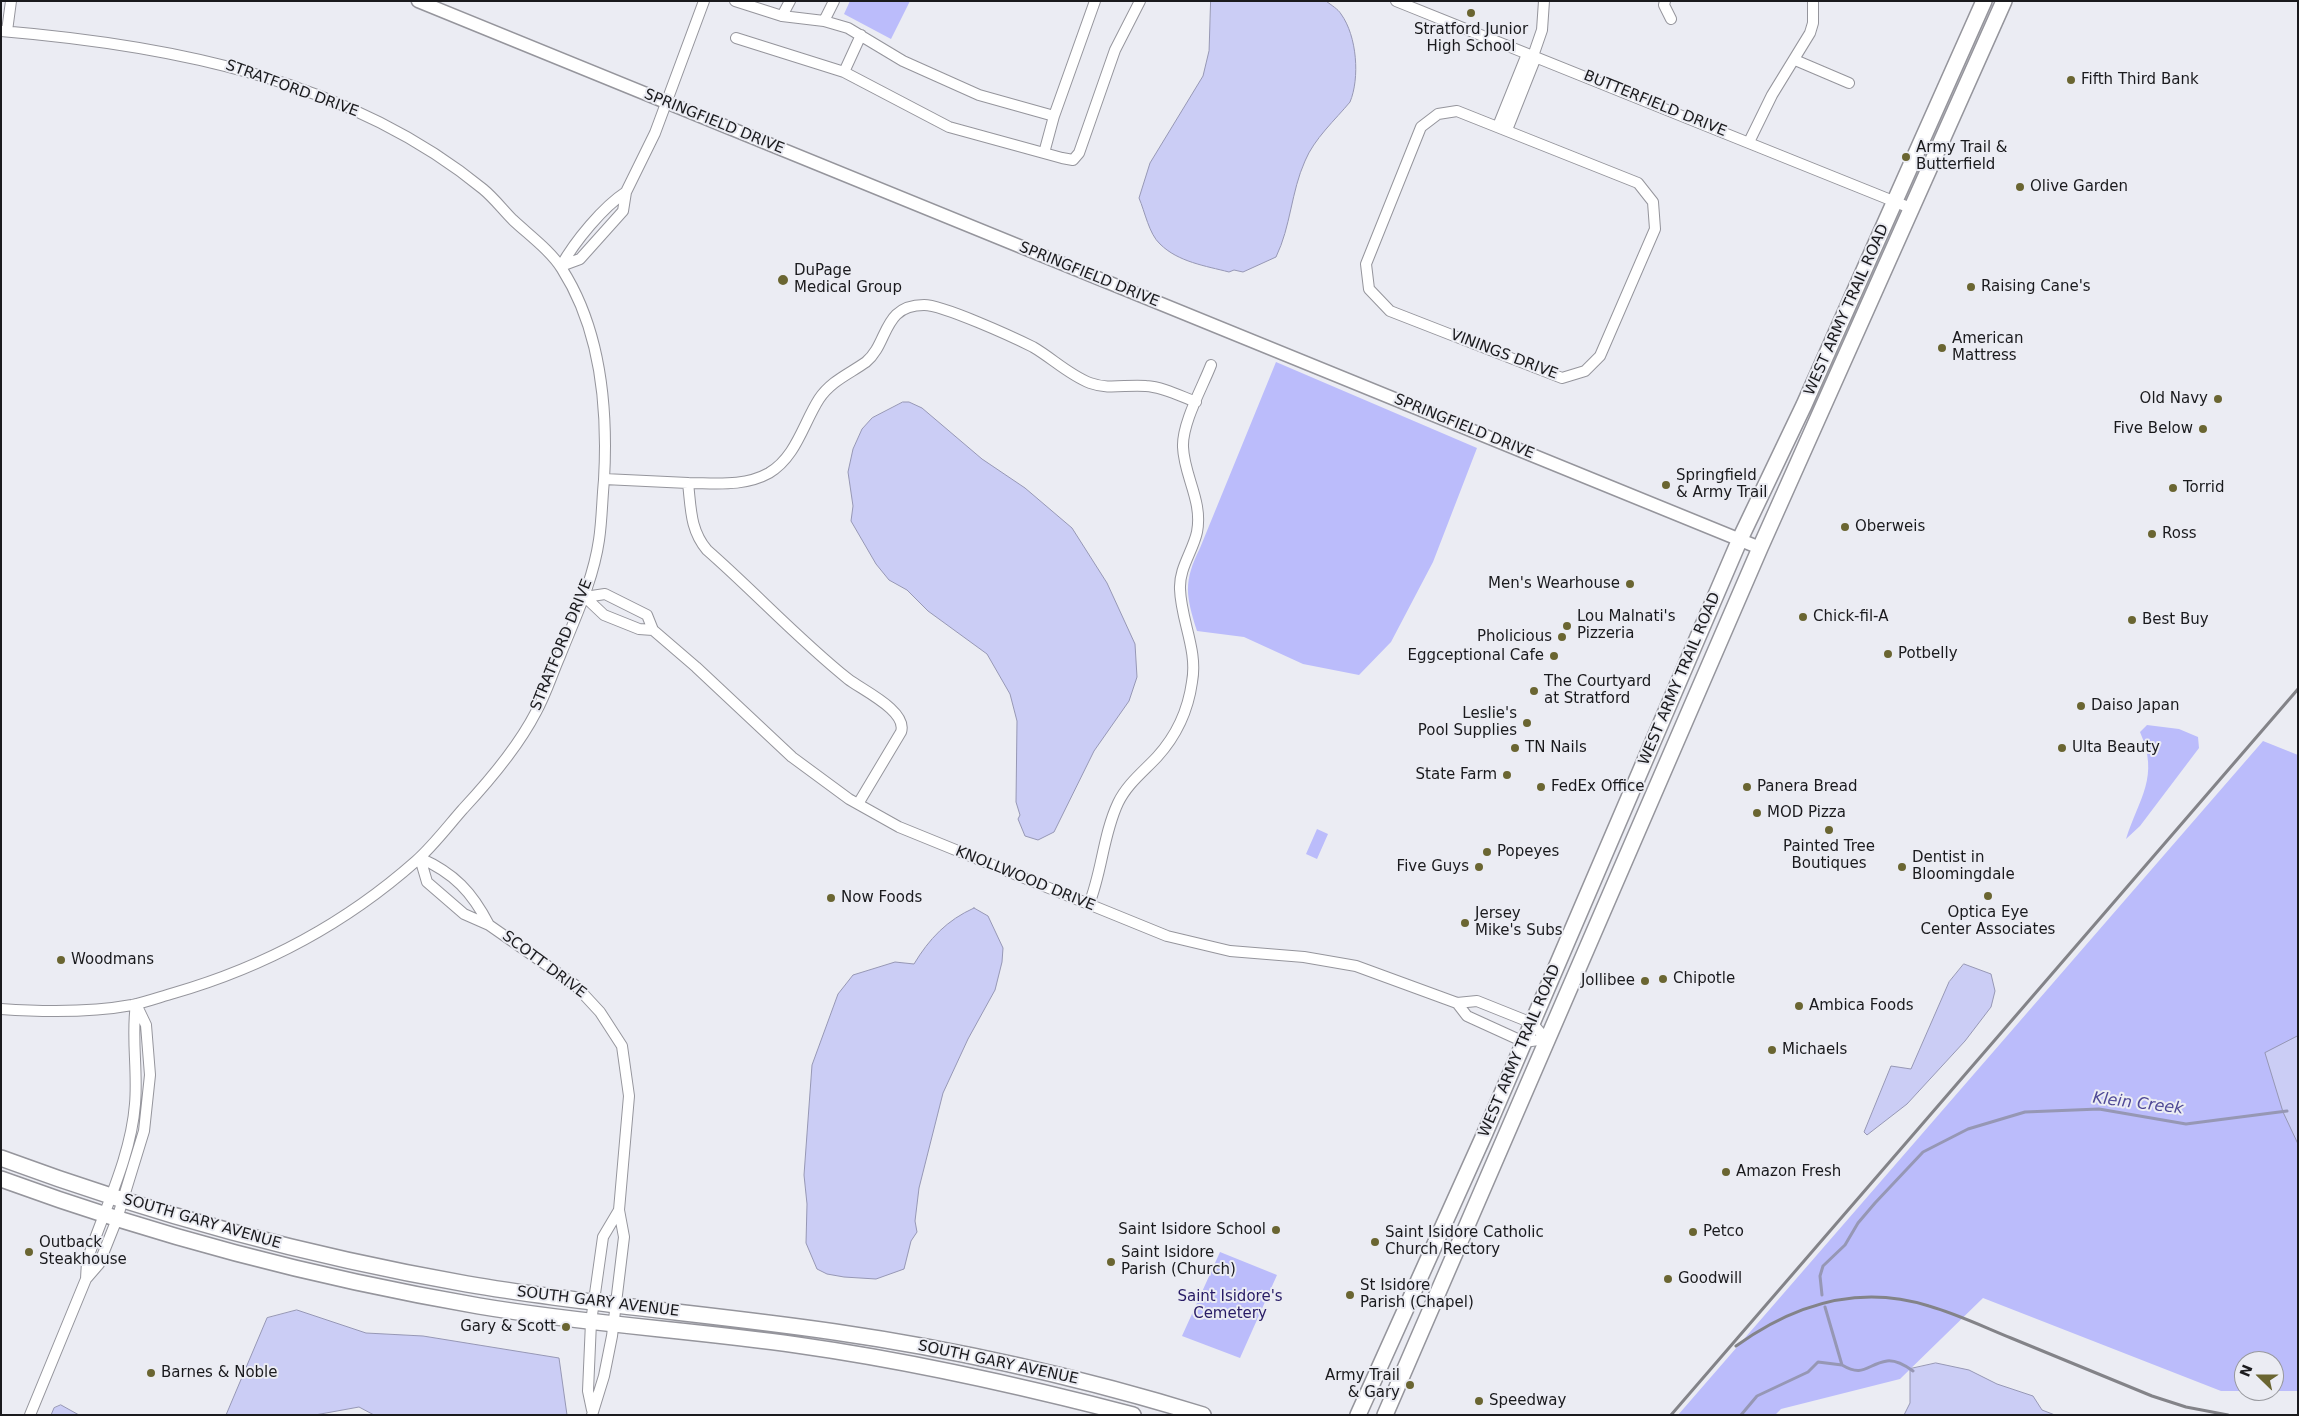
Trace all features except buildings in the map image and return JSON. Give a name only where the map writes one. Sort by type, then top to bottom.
[{"type":"main road","name":"WEST ARMY TRAIL ROAD","points":[[1358,1415],[1524,1042],[1740,539],[1804,405],[1984,1]]},
{"type":"main road","name":"WEST ARMY TRAIL ROAD","points":[[1385,1415],[1760,548],[2004,1]]},
{"type":"main road","name":"SOUTH GARY AVENUE","points":[[1,1158],[117,1198],[249,1237],[366,1264],[468,1284],[593,1303],[857,1336],[931,1348],[1071,1378],[1203,1415]]},
{"type":"main road","name":"SOUTH GARY AVENUE","points":[[1,1179],[110,1217],[211,1246],[354,1282],[480,1306],[590,1322],[854,1354],[989,1379],[1134,1415]]},
{"type":"main road","points":[[854,1354],[857,1336]]},
{"type":"street","points":[[4,31],[11,1]]},
{"type":"street","name":"SPRINGFIELD DRIVE","points":[[418,1],[1760,548]]},
{"type":"street","points":[[561,266],[580,259],[623,211],[626,192],[655,133],[704,1]]},
{"type":"street","points":[[735,1],[782,16],[824,21],[848,28],[903,61],[979,95],[1054,116]]},
{"type":"street","points":[[782,16],[790,1]]},
{"type":"street","points":[[824,21],[834,1]]},
{"type":"street","points":[[1044,153],[1054,116],[1095,1]]},
{"type":"street","points":[[736,38],[844,72],[950,127],[1073,160],[1079,153],[1114,50],[1140,1]]},
{"type":"street","name":"BUTTERFIELD DRIVE","points":[[1396,1],[1912,209]]},
{"type":"street","points":[[1502,128],[1542,30],[1544,1]]},
{"type":"street","points":[[1665,1],[1664,4],[1671,19]]},
{"type":"street","points":[[1749,142],[1772,96],[1795,60],[1813,23],[1813,1]]},
{"type":"street","name":"STRATFORD DRIVE","points":[[1,1009],[65,1011],[103,1009],[136,1004],[201,986],[273,957],[344,917],[420,858],[484,787],[523,735],[537,711],[585,597],[598,544],[604,479],[605,442],[602,392],[591,333],[583,310],[561,266],[485,190],[420,146],[342,105],[237,67],[179,54],[4,31]]},
{"type":"street","points":[[844,72],[861,35]]},
{"type":"street","points":[[1795,60],[1849,83]]},
{"type":"street","name":"VININGS DRIVE","points":[[1457,111],[1502,128],[1638,183],[1653,202],[1655,229],[1600,356],[1585,371],[1562,378],[1390,311],[1369,289],[1366,264],[1421,127],[1438,114],[1457,111]]},
{"type":"street","points":[[561,266],[574,244],[594,224],[611,202],[626,192]]},
{"type":"street","points":[[604,479],[731,484],[750,481],[769,473],[782,464],[792,451],[819,398],[828,388],[866,361],[874,353],[887,325],[897,314],[908,307],[925,305],[951,312],[1033,348],[1090,384],[1107,388],[1146,386],[1162,389],[1196,402]]},
{"type":"street","points":[[1089,904],[1118,802],[1138,775],[1174,736],[1190,694],[1193,679],[1192,650],[1181,607],[1180,587],[1183,567],[1197,532],[1198,513],[1196,495],[1184,460],[1182,444],[1186,427],[1212,365]]},
{"type":"street","points":[[688,483],[692,524],[707,550],[848,679],[891,709],[900,720],[901,732],[858,804]]},
{"type":"street","name":"KNOLLWOOD DRIVE","points":[[585,597],[605,594],[647,615],[653,630],[696,667],[792,758],[858,804],[916,834],[1167,936],[1230,951],[1318,959],[1356,966],[1457,1003],[1477,1001],[1532,1023],[1546,1039]]},
{"type":"street","name":"KNOLLWOOD DRIVE","points":[[585,597],[604,615],[639,629],[653,630]]},
{"type":"street","name":"SCOTT DRIVE","points":[[420,858],[427,882],[464,914],[489,925],[575,985],[600,1012],[622,1046],[629,1096],[620,1210],[624,1237],[618,1306],[604,1376],[592,1412]]},
{"type":"street","name":"SCOTT DRIVE","points":[[420,858],[442,868],[476,900],[489,925]]},
{"type":"street","name":"KNOLLWOOD DRIVE","points":[[1457,1003],[1467,1016],[1524,1042]]},
{"type":"street","points":[[86,1279],[87,1261],[110,1217],[117,1198],[129,1139],[135,1104],[137,1062],[133,1026],[136,1004]]},
{"type":"street","points":[[30,1415],[86,1279],[99,1264],[110,1217],[144,1131],[150,1075],[146,1025],[136,1004]]},
{"type":"street","points":[[1524,1042],[1546,1039]]},
{"type":"street","name":"SCOTT DRIVE","points":[[592,1412],[588,1391],[590,1322],[604,1237],[620,1210]]},
{"type":"green space","points":[[850,1],[910,1],[891,39],[844,14]]},
{"type":"green space","points":[[1276,362],[1477,448],[1433,562],[1391,642],[1359,675],[1303,664],[1244,637],[1197,631],[1190,608],[1188,589],[1191,570]]},
{"type":"green space","points":[[2147,725],[2179,729],[2198,737],[2199,748],[2140,826],[2126,839],[2148,775],[2146,748],[2140,732]]},
{"type":"green space","points":[[2263,741],[2298,755],[2298,1391],[2284,1391],[2284,1351],[2234,1351],[2234,1391],[2221,1391],[1983,1298],[1900,1379],[1781,1409],[1775,1415],[1678,1415]]},
{"type":"green space","points":[[1317,829],[1328,834],[1317,859],[1306,854]]},
{"type":"green space","name":"Saint Isidore's Cemetery","points":[[1220,1252],[1277,1275],[1240,1358],[1182,1336]]},
{"type":"shaded area","points":[[1211,1],[1326,1],[1341,14],[1354,45],[1356,69],[1350,102],[1319,137],[1305,161],[1300,173],[1285,233],[1276,257],[1243,272],[1234,270],[1229,272],[1202,265],[1184,259],[1167,250],[1153,235],[1139,198],[1150,163],[1203,76],[1209,51]]},
{"type":"shaded area","points":[[903,402],[909,402],[922,408],[982,459],[1025,488],[1072,528],[1107,583],[1135,644],[1137,677],[1129,701],[1094,751],[1054,832],[1038,840],[1025,836],[1018,819],[1020,815],[1016,802],[1017,721],[1010,694],[987,654],[928,611],[907,590],[889,580],[876,564],[851,521],[853,506],[848,472],[853,449],[862,429],[872,418]]},
{"type":"shaded area","points":[[974,908],[988,916],[1003,948],[1002,962],[995,990],[968,1039],[943,1093],[919,1188],[915,1221],[917,1232],[911,1241],[904,1269],[876,1279],[827,1274],[817,1269],[806,1243],[807,1204],[804,1175],[812,1065],[838,994],[853,975],[895,962],[914,964],[932,938],[947,924]]},
{"type":"shaded area","points":[[1964,964],[1991,974],[1995,991],[1991,1007],[1965,1041],[1907,1104],[1867,1135],[1864,1132],[1891,1066],[1911,1069],[1949,982]]},
{"type":"shaded area","points":[[2298,1036],[2298,1144],[2283,1112],[2265,1053]]},
{"type":"shaded area","points":[[297,1310],[366,1333],[423,1336],[559,1358],[567,1415],[374,1415],[359,1407],[315,1415],[226,1415],[267,1318]]},
{"type":"shaded area","points":[[1936,1363],[1969,1370],[1997,1384],[2033,1396],[2042,1410],[2055,1415],[1904,1415],[1910,1403],[1910,1369]]},
{"type":"shaded area","points":[[61,1405],[79,1415],[51,1415],[54,1408]]},
{"type":"waterway","name":"Klein Creek","points":[[1822,1295],[1820,1276],[1823,1266],[1845,1245],[1858,1223],[1875,1203],[1923,1152],[1968,1129],[2025,1112],[2099,1109],[2186,1124],[2287,1111]]},
{"type":"waterway","name":"Klein Creek","points":[[1825,1307],[1842,1365],[1849,1369],[1861,1370],[1887,1361],[1893,1361],[1913,1371]]},
{"type":"waterway","points":[[1741,1415],[1757,1396],[1808,1372],[1818,1362],[1842,1365]]},
{"type":"railway","points":[[1671,1415],[2298,689]]},
{"type":"railway","points":[[1736,1346],[1780,1319],[1828,1302],[1852,1298],[1877,1297],[1903,1300],[1929,1306],[1960,1317],[2152,1396],[2186,1407],[2228,1415]]},
{"type":"place","name":"Stratford Junior High School","points":[[1471,13]]},
{"type":"place","name":"Fifth Third Bank","points":[[2071,80]]},
{"type":"place","name":"Army Trail & Butterfield","points":[[1906,157]]},
{"type":"place","name":"Olive Garden","points":[[2020,187]]},
{"type":"place","name":"DuPage Medical Group","points":[[783,280]]},
{"type":"place","name":"Raising Cane's","points":[[1971,287]]},
{"type":"place","name":"American Mattress","points":[[1942,348]]},
{"type":"place","name":"Old Navy","points":[[2218,399]]},
{"type":"place","name":"Five Below","points":[[2203,429]]},
{"type":"place","name":"Springfield & Army Trail","points":[[1666,485]]},
{"type":"place","name":"Torrid","points":[[2173,488]]},
{"type":"place","name":"Oberweis","points":[[1845,527]]},
{"type":"place","name":"Ross","points":[[2152,534]]},
{"type":"place","name":"Men's Wearhouse","points":[[1630,584]]},
{"type":"place","name":"Chick-fil-A","points":[[1803,617]]},
{"type":"place","name":"Best Buy","points":[[2132,620]]},
{"type":"place","name":"Lou Malnati's Pizzeria","points":[[1567,626]]},
{"type":"place","name":"Pholicious","points":[[1562,637]]},
{"type":"place","name":"Potbelly","points":[[1888,654]]},
{"type":"place","name":"Eggceptional Cafe","points":[[1554,656]]},
{"type":"place","name":"The Courtyard at Stratford","points":[[1534,691]]},
{"type":"place","name":"Daiso Japan","points":[[2081,706]]},
{"type":"place","name":"Leslie's Pool Supplies","points":[[1527,723]]},
{"type":"place","name":"TN Nails","points":[[1515,748]]},
{"type":"place","name":"Ulta Beauty","points":[[2062,748]]},
{"type":"place","name":"State Farm","points":[[1507,775]]},
{"type":"place","name":"FedEx Office","points":[[1541,787]]},
{"type":"place","name":"Panera Bread","points":[[1747,787]]},
{"type":"place","name":"MOD Pizza","points":[[1757,813]]},
{"type":"place","name":"Painted Tree Boutiques","points":[[1829,830]]},
{"type":"place","name":"Popeyes","points":[[1487,852]]},
{"type":"place","name":"Five Guys","points":[[1479,867]]},
{"type":"place","name":"Dentist in Bloomingdale","points":[[1902,867]]},
{"type":"place","name":"Optica Eye Center Associates","points":[[1988,896]]},
{"type":"place","name":"Now Foods","points":[[831,898]]},
{"type":"place","name":"Jersey Mike's Subs","points":[[1465,923]]},
{"type":"place","name":"Woodmans","points":[[61,960]]},
{"type":"place","name":"Chipotle","points":[[1663,979]]},
{"type":"place","name":"Jollibee","points":[[1645,981]]},
{"type":"place","name":"Ambica Foods","points":[[1799,1006]]},
{"type":"place","name":"Michaels","points":[[1772,1050]]},
{"type":"place","name":"Amazon Fresh","points":[[1726,1172]]},
{"type":"place","name":"Saint Isidore School","points":[[1276,1230]]},
{"type":"place","name":"Petco","points":[[1693,1232]]},
{"type":"place","name":"Saint Isidore Catholic Church Rectory","points":[[1375,1242]]},
{"type":"place","name":"Outback Steakhouse","points":[[29,1252]]},
{"type":"place","name":"Saint Isidore Parish (Church)","points":[[1111,1262]]},
{"type":"place","name":"Goodwill","points":[[1668,1279]]},
{"type":"place","name":"St Isidore Parish (Chapel)","points":[[1350,1295]]},
{"type":"place","name":"Gary & Scott","points":[[566,1327]]},
{"type":"place","name":"Barnes & Noble","points":[[151,1373]]},
{"type":"place","name":"Army Trail & Gary","points":[[1410,1385]]},
{"type":"place","name":"Speedway","points":[[1479,1401]]}]
